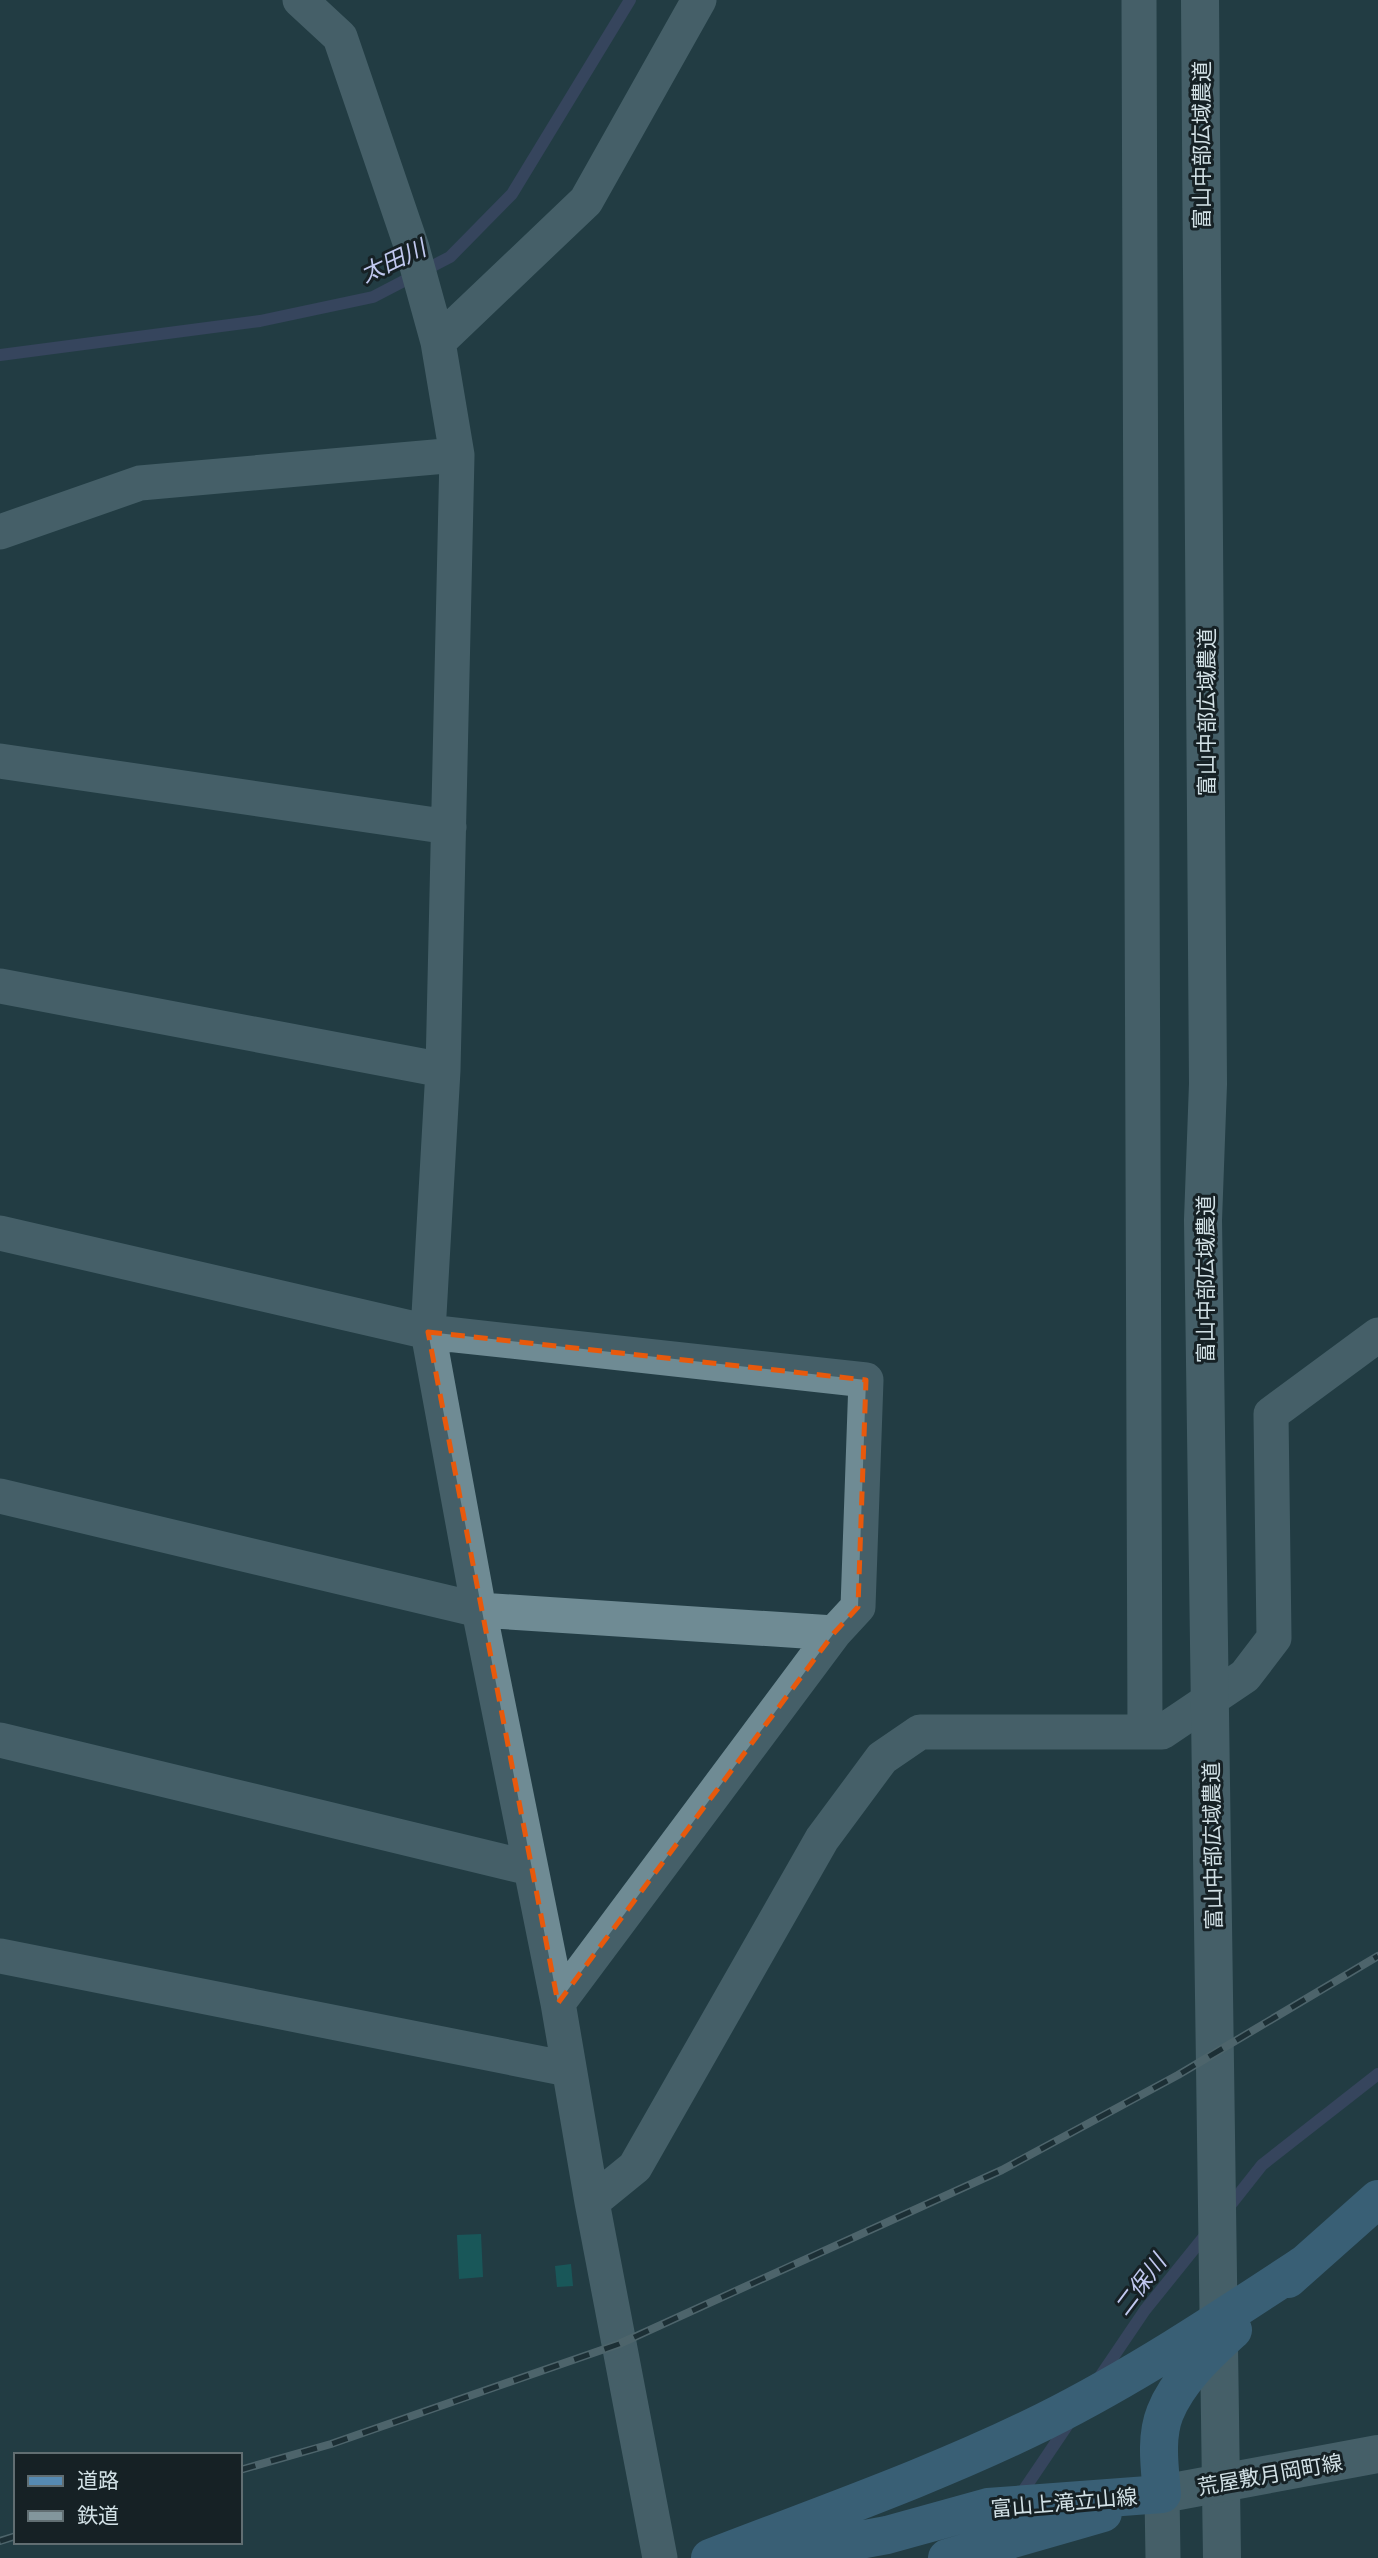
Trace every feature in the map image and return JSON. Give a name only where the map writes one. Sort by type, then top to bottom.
[{"type":"main road","name":"富山上滝立山線","points":[[1162,2494],[1159,2451],[1165,2413],[1199,2362],[1378,2199]]},
{"type":"main road","points":[[710,2558],[873,2495],[1043,2422],[1183,2343],[1306,2263]]},
{"type":"main road","name":"富山上滝立山線","points":[[762,2558],[887,2535],[988,2507],[1162,2494]]},
{"type":"main road","name":"富山上滝立山線","points":[[947,2558],[1051,2530],[1162,2494]]},
{"type":"street","points":[[300,0],[340,37],[412,248],[438,342],[457,455],[443,1070],[428,1332],[479,1610],[558,2003],[592,2202],[660,2558]]},
{"type":"street","points":[[438,342],[586,201],[699,0]]},
{"type":"street","points":[[1139,0],[1145,1732]]},
{"type":"street","name":"富山中部広域農道","points":[[1200,0],[1209,1084],[1203,1220],[1222,2558]]},
{"type":"street","points":[[0,532],[140,483],[457,455]]},
{"type":"street","points":[[0,761],[449,827]]},
{"type":"street","points":[[0,986],[443,1070]]},
{"type":"street","points":[[0,1233],[428,1332],[866,1380],[858,1607],[834,1633],[558,2003]]},
{"type":"street","points":[[592,2202],[635,2167],[822,1839],[882,1758],[920,1732],[1162,1732],[1245,1676],[1274,1638],[1271,1414],[1378,1335]]},
{"type":"street","points":[[0,1496],[479,1610],[834,1633]]},
{"type":"street","points":[[0,1740],[530,1868]]},
{"type":"street","points":[[0,1956],[568,2068]]},
{"type":"street","name":"荒屋敷月岡町線","points":[[1162,2494],[1378,2454]]},
{"type":"street","points":[[1162,2494],[1163,2558]]},
{"type":"highlighted area","points":[[428,1332],[866,1380],[858,1607],[834,1633],[558,2003]]},
{"type":"building","points":[[481,2234],[483,2277],[459,2279],[457,2235]]},
{"type":"building","points":[[571,2264],[573,2286],[557,2287],[555,2266]]},
{"type":"waterway","name":"太田川","points":[[0,355],[260,321],[373,297],[450,257],[512,194],[630,0]]},
{"type":"waterway","name":"二保川","points":[[1228,2208],[1262,2165],[1378,2074]]},
{"type":"waterway","name":"二保川","points":[[1099,2378],[1145,2310],[1207,2233]]},
{"type":"waterway","name":"二保川","points":[[1019,2497],[1069,2423]]},
{"type":"railway","points":[[242,2469],[331,2444],[619,2344],[1002,2170],[1178,2075],[1378,1956]]},
{"type":"railway","points":[[0,2541],[14,2537]]}]
